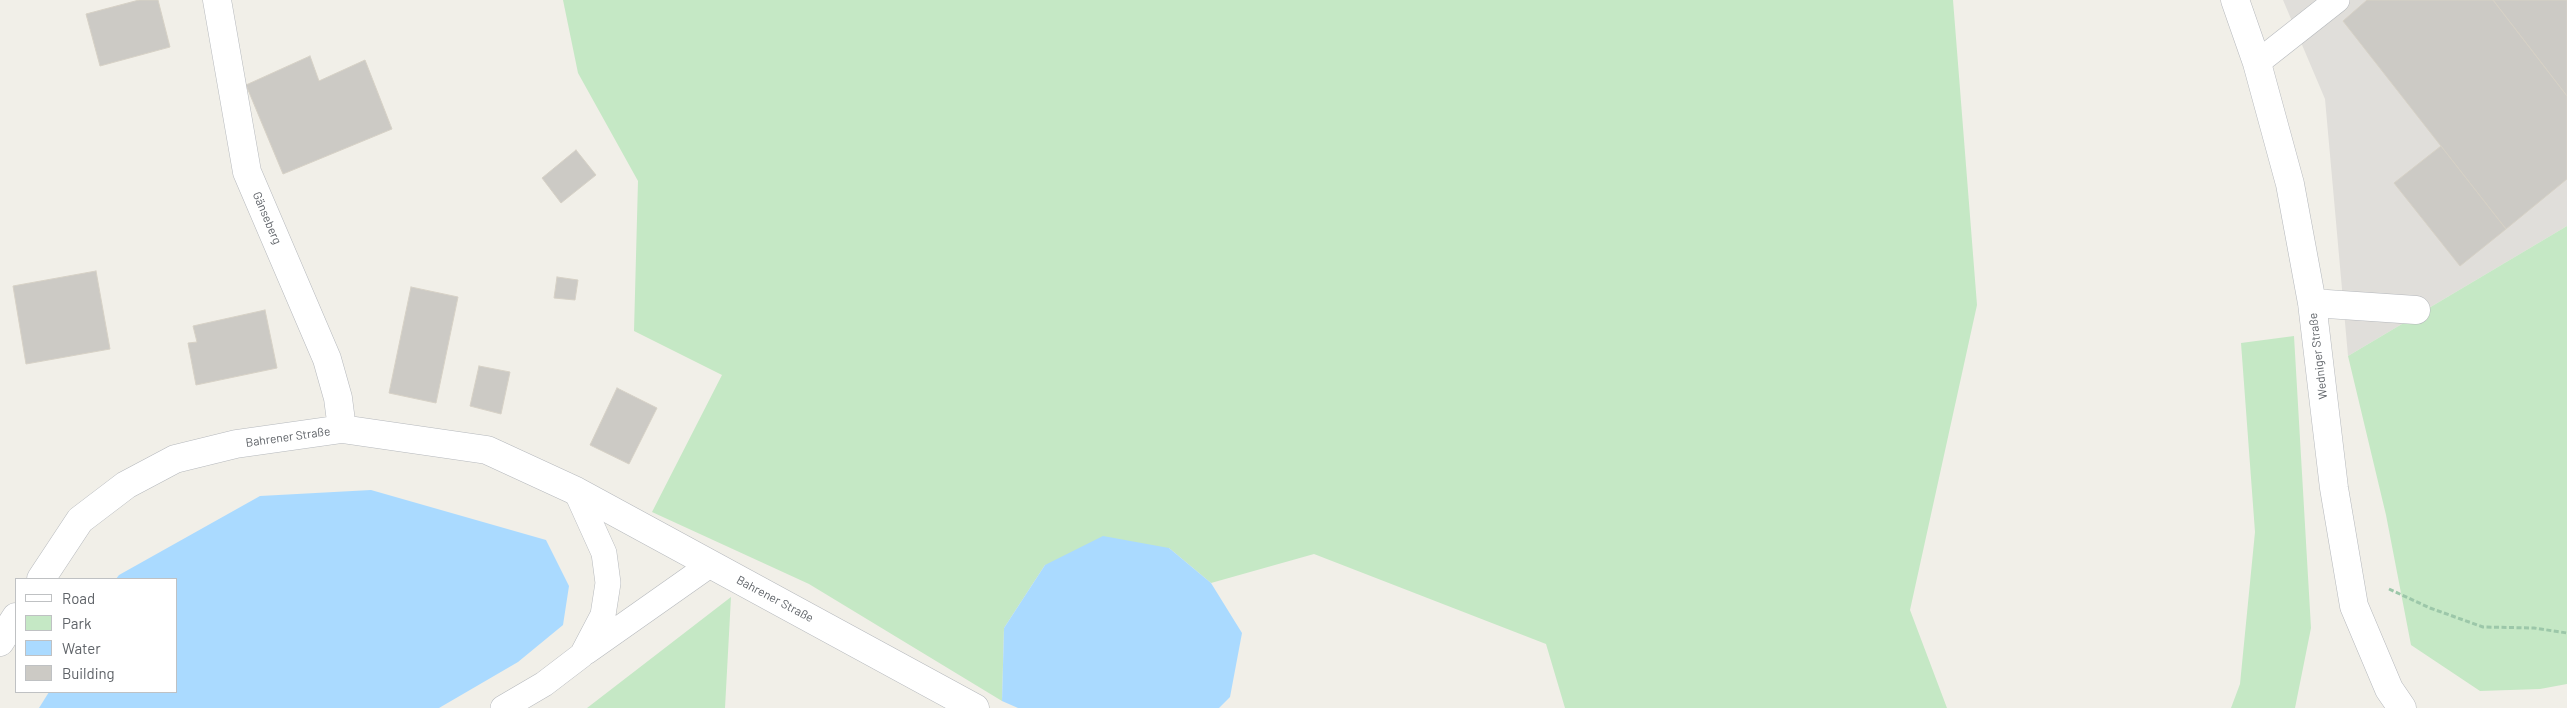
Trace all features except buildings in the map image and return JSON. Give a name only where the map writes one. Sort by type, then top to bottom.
[{"type":"street","name":"Gänseberg","points":[[216,0],[247,172],[327,359],[338,398],[342,429]]},
{"type":"street","name":"Wedniger Straße","points":[[2235,0],[2257,63],[2290,184],[2312,303],[2334,488],[2354,606],[2389,689],[2402,708]]},
{"type":"street","points":[[2312,303],[2416,310]]},
{"type":"street","name":"Bahrener Straße","points":[[42,578],[80,520],[126,485],[175,459],[236,444],[342,429],[487,450],[576,491],[975,708]]},
{"type":"street","points":[[0,642],[15,619]]},
{"type":"lane","points":[[2257,63],[2337,0]]},
{"type":"lane","points":[[576,491],[604,553],[608,583],[603,615],[582,655]]},
{"type":"lane","points":[[503,708],[544,684],[711,564]]},
{"type":"path","points":[[2388,589],[2430,608],[2484,627],[2534,628],[2567,633]]},
{"type":"shaded area","points":[[2283,0],[2567,0],[2567,226],[2348,356],[2325,99]]},
{"type":"green space","points":[[563,0],[1953,0],[1977,305],[1910,610],[1947,708],[1565,708],[1546,644],[1314,554],[1211,583],[1169,548],[1045,565],[1004,628],[1002,701],[809,584],[652,512],[722,375],[634,331],[638,181],[578,73]]},
{"type":"green space","points":[[2567,226],[2567,684],[2540,689],[2480,691],[2411,645],[2386,515],[2348,356]]},
{"type":"green space","points":[[2294,336],[2311,628],[2295,708],[2231,708],[2240,684],[2255,532],[2241,343]]},
{"type":"green space","points":[[731,597],[725,708],[587,708]]},
{"type":"water","points":[[371,490],[546,540],[569,586],[563,625],[518,662],[439,708],[39,708],[48,693],[178,693],[178,578],[117,578],[260,496]]},
{"type":"water","points":[[1103,536],[1169,548],[1211,583],[1242,633],[1230,697],[1219,708],[1018,708],[1002,701],[1004,628],[1045,565]]}]
